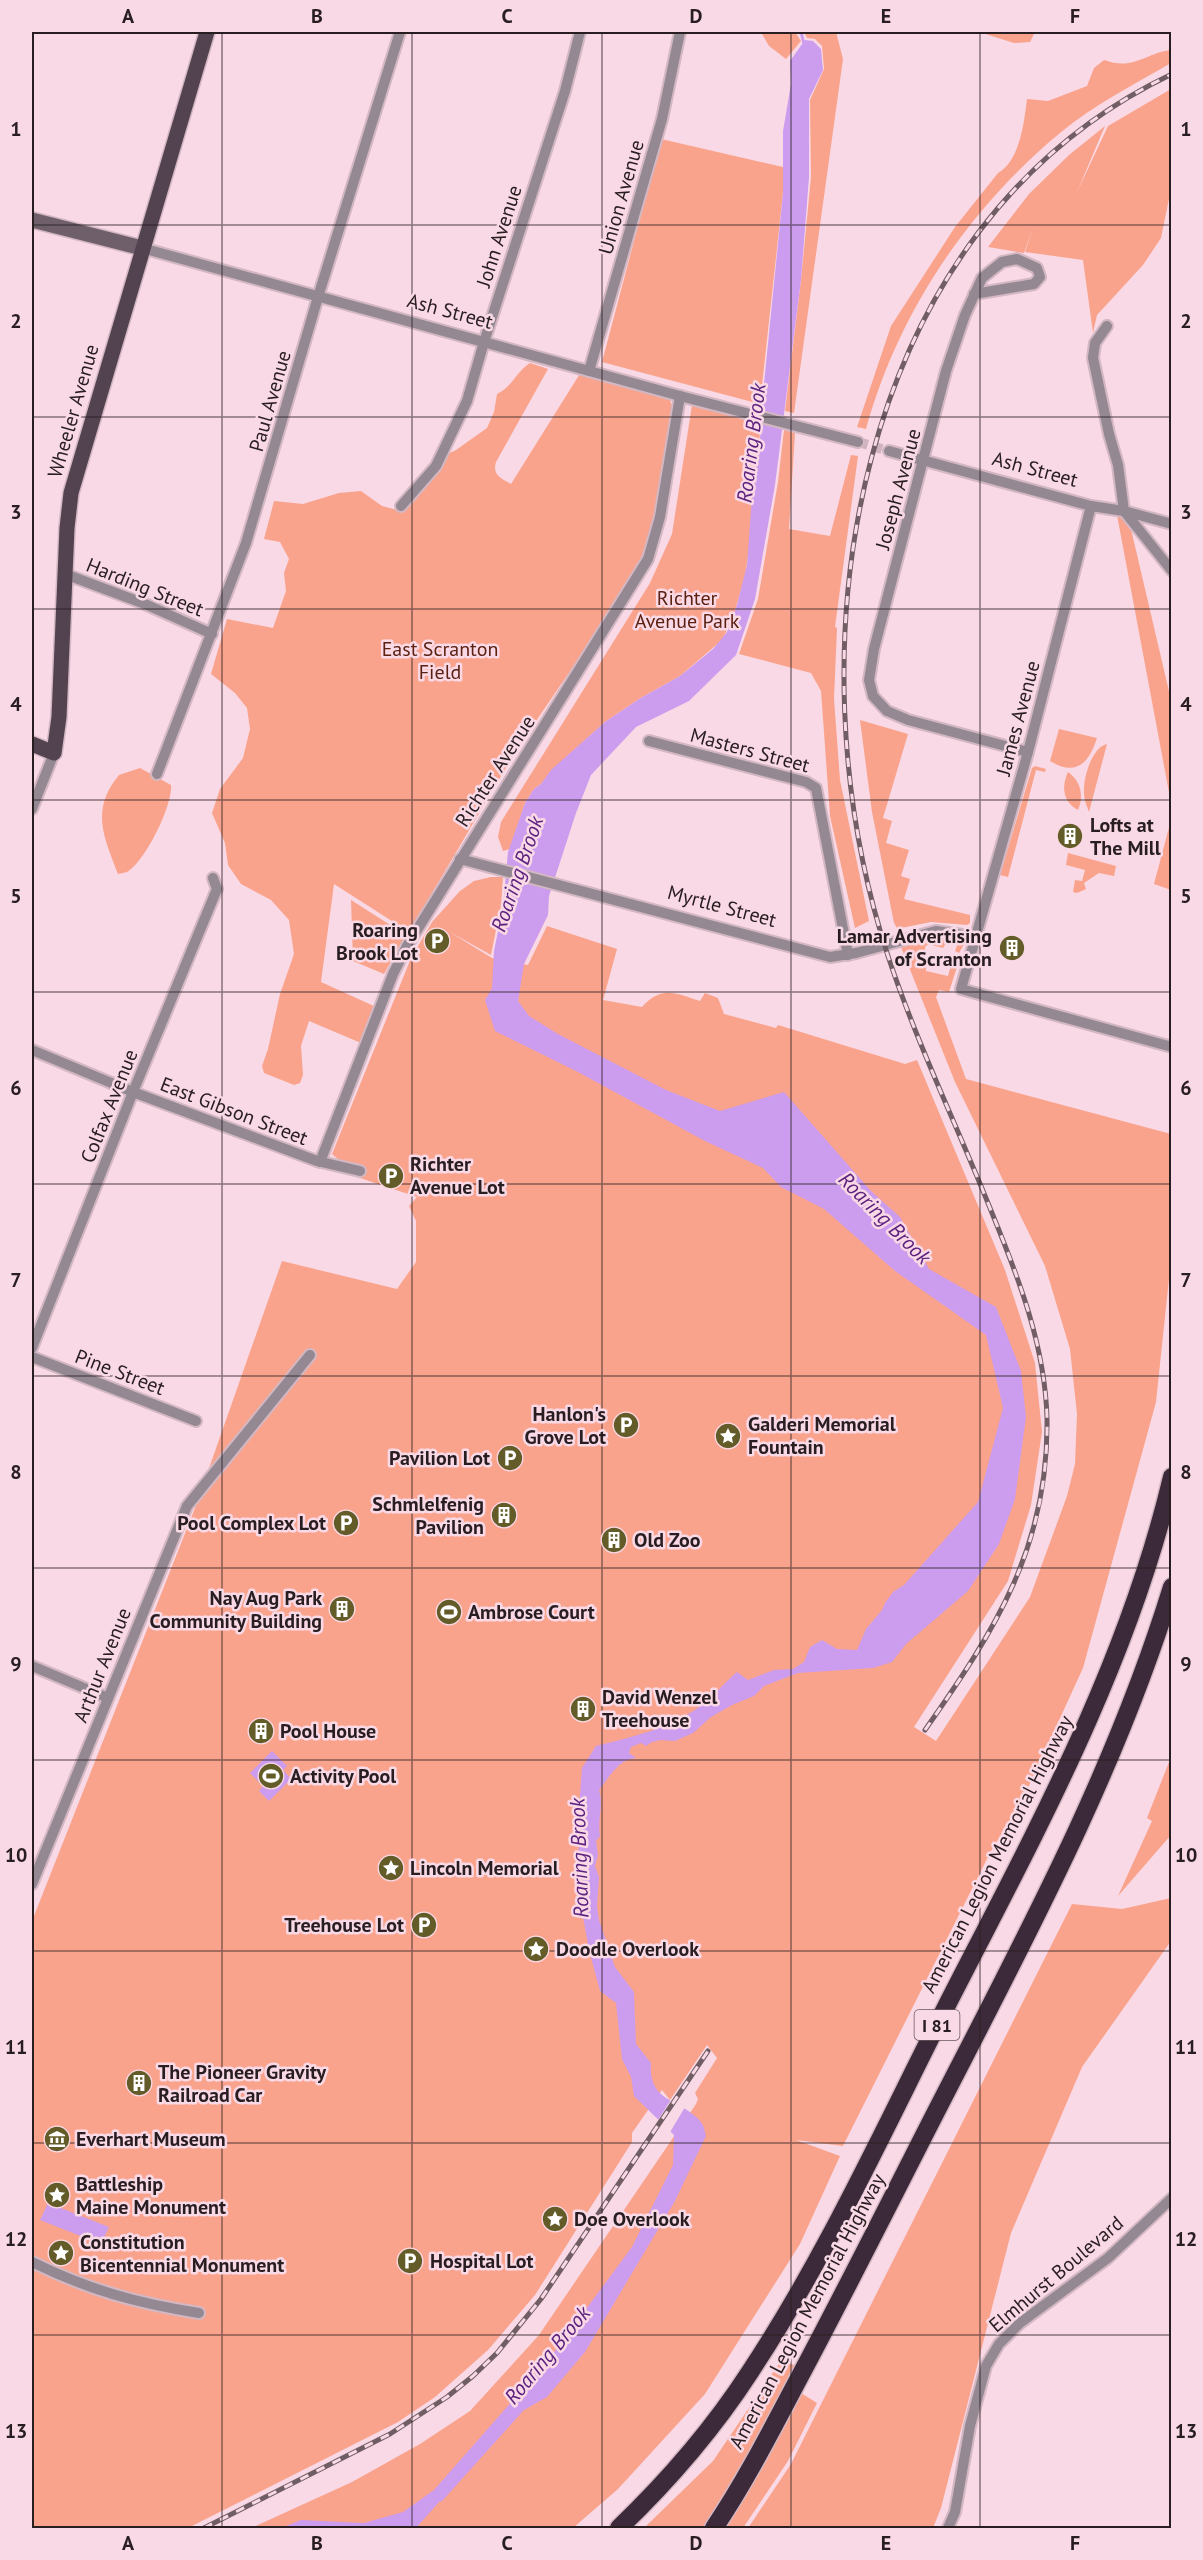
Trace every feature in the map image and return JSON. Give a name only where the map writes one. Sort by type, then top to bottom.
[{"type":"highway","name":"American Legion Memorial Highway","points":[[619,2529],[688,2454],[738,2390],[780,2325],[825,2244],[1039,1826],[1083,1735],[1122,1640],[1142,1582],[1172,1477]]},
{"type":"highway","name":"American Legion Memorial Highway","points":[[716,2526],[760,2450],[839,2303],[1056,1878],[1119,1737],[1172,1587]]},
{"type":"main road","name":"Wheeler Avenue","points":[[54,753],[59,717],[67,528],[71,493],[207,32]]},
{"type":"main road","points":[[32,744],[54,753]]},
{"type":"street","name":"Paul Avenue","points":[[157,774],[246,543],[318,297],[400,32]]},
{"type":"street","name":"John Avenue","points":[[401,506],[436,466],[467,401],[565,91],[580,32]]},
{"type":"street","name":"Union Avenue","points":[[589,371],[662,119],[680,32]]},
{"type":"street","name":"Ash Street","points":[[32,220],[858,442]]},
{"type":"street","name":"Joseph Avenue","points":[[974,294],[1034,284],[1040,277],[1038,267],[1017,260],[1002,262],[982,278],[974,294],[965,315],[946,371],[874,649],[869,680],[873,696],[887,711],[908,720],[1028,752]]},
{"type":"street","points":[[1107,326],[1098,336],[1092,358],[1118,465],[1124,511],[1172,571]]},
{"type":"street","name":"Richter Avenue","points":[[320,1162],[393,974],[414,935],[648,559],[660,517],[680,396]]},
{"type":"street","name":"Ash Street","points":[[889,451],[1091,506],[1124,511],[1172,524]]},
{"type":"street","name":"James Avenue","points":[[1091,506],[1028,752],[961,988],[1172,1047]]},
{"type":"street","name":"Harding Street","points":[[65,574],[145,604],[212,634]]},
{"type":"street","name":"Masters Street","points":[[649,741],[806,782],[816,788],[848,954]]},
{"type":"street","name":"Wheeler Avenue","points":[[32,809],[54,753]]},
{"type":"street","name":"Myrtle Street","points":[[460,859],[830,957],[936,931],[975,938]]},
{"type":"street","name":"Colfax Avenue","points":[[32,1348],[133,1092],[217,890],[213,878]]},
{"type":"street","name":"East Gibson Street","points":[[32,1050],[133,1092],[320,1162],[360,1170]]},
{"type":"street","name":"Arthur Avenue","points":[[32,1884],[187,1506],[310,1355]]},
{"type":"street","name":"Pine Street","points":[[32,1357],[196,1421]]},
{"type":"street","points":[[32,1666],[108,1698]]},
{"type":"street","name":"Elmhurst Boulevard","points":[[948,2529],[955,2512],[970,2426],[986,2366],[995,2349],[1020,2323],[1108,2258],[1172,2198]]},
{"type":"street","points":[[32,2262],[66,2279],[122,2298],[151,2306],[199,2313]]},
{"type":"green space","points":[[755,32],[795,32],[801,41],[786,59],[769,46],[762,34]]},
{"type":"green space","points":[[804,32],[836,32],[843,59],[794,413],[785,411],[811,177],[810,100],[824,69],[822,46],[815,39],[807,38]]},
{"type":"green space","points":[[979,32],[1035,32],[1030,42],[1014,43]]},
{"type":"green space","points":[[1171,50],[1171,63],[1100,104],[1073,123],[1027,163],[995,195],[940,266],[917,304],[897,344],[866,429],[857,427],[891,326],[955,227],[1011,159],[1020,140],[1027,99],[1048,101],[1087,86],[1094,68],[1104,60],[1123,64]]},
{"type":"green space","points":[[1171,89],[1171,189],[1161,238],[1143,265],[1097,315],[1093,333],[1083,260],[1025,252],[1033,227],[1024,253],[988,247],[1029,194],[1069,155],[1105,126],[1077,192],[1108,126]]},
{"type":"green space","points":[[661,139],[783,167],[783,193],[760,404],[602,362]]},
{"type":"green space","name":"East Scranton Field","points":[[530,363],[548,369],[496,462],[495,470],[498,476],[511,484],[581,372],[668,394],[672,406],[661,508],[639,570],[517,749],[409,932],[334,884],[321,982],[376,1007],[361,1043],[309,1021],[301,1046],[303,1075],[300,1083],[294,1085],[264,1073],[262,1066],[280,994],[294,954],[289,920],[271,900],[241,884],[228,865],[225,843],[212,813],[220,789],[243,758],[250,729],[247,708],[235,693],[211,674],[227,619],[273,628],[286,591],[284,573],[289,559],[280,542],[264,539],[274,501],[303,504],[339,493],[361,491],[382,506],[401,511],[443,456],[456,450],[487,428],[494,412],[497,394]]},
{"type":"green space","name":"Richter Avenue Park","points":[[692,405],[760,424],[761,427],[753,483],[751,535],[745,576],[733,618],[722,640],[680,676],[639,699],[605,722],[552,770],[534,789],[525,803],[510,849],[503,851],[498,837],[501,822],[650,583],[672,534]]},
{"type":"green space","points":[[784,430],[795,433],[789,529],[830,536],[851,455],[858,456],[835,627],[837,628],[834,699],[840,780],[869,921],[855,928],[830,816],[821,691],[811,673],[739,654],[758,599],[778,482]]},
{"type":"green space","points":[[1117,515],[1127,519],[1131,529],[1171,700],[1171,803]]},
{"type":"green space","points":[[860,720],[908,734],[883,818],[892,821],[886,843],[909,850],[901,876],[910,879],[904,899],[970,915],[970,923],[967,925],[931,922],[897,928],[894,923],[872,812]]},
{"type":"green space","points":[[1059,729],[1097,738],[1090,754],[1080,765],[1067,768],[1050,761]]},
{"type":"green space","points":[[1107,744],[1089,812],[1084,796],[1087,772],[1097,751]]},
{"type":"green space","points":[[1035,766],[1046,769],[1045,772],[1036,770],[1008,877],[1000,875],[1032,768]]},
{"type":"green space","points":[[140,768],[171,785],[168,806],[142,857],[127,872],[118,874],[108,848],[102,824],[102,812],[110,788],[119,775]]},
{"type":"green space","points":[[1068,772],[1076,780],[1080,789],[1081,799],[1078,810],[1066,798],[1064,783]]},
{"type":"green space","points":[[1171,820],[1171,890],[1154,884]]},
{"type":"green space","points":[[1068,853],[1116,866],[1114,876],[1099,873],[1084,883],[1086,889],[1077,893],[1073,892],[1075,880],[1082,881],[1085,870],[1066,865]]},
{"type":"green space","points":[[503,877],[501,905],[491,955],[448,931],[492,958],[528,965],[547,926],[617,949],[603,1000],[642,1007],[649,1000],[663,993],[700,1001],[705,993],[718,998],[724,1014],[776,1028],[778,1025],[905,1064],[917,1060],[1005,1270],[1035,1363],[1042,1432],[1031,1505],[1008,1581],[914,1727],[936,1741],[1030,1597],[1067,1496],[1075,1464],[1077,1414],[1070,1349],[1045,1266],[955,1082],[901,947],[923,940],[948,939],[943,948],[928,944],[925,947],[926,971],[948,976],[951,965],[957,967],[949,992],[939,990],[936,997],[966,1079],[1171,1134],[1171,1260],[1156,1402],[1083,1668],[1022,1801],[991,1851],[843,2146],[796,2140],[840,2156],[800,2244],[705,2394],[618,2489],[573,2528],[251,2528],[352,2482],[420,2444],[470,2411],[539,2335],[696,2104],[698,2099],[695,2093],[717,2058],[707,2045],[670,2100],[662,2090],[632,2133],[632,2142],[535,2295],[488,2350],[435,2397],[398,2422],[188,2528],[32,2528],[32,1921],[195,1508],[282,1261],[397,1289],[416,1262],[416,1221],[409,1206],[417,1197],[360,1178],[332,1154],[411,958],[432,922],[460,891],[474,881]]},
{"type":"green space","points":[[351,900],[406,935],[384,974],[353,961]]},
{"type":"green space","points":[[948,939],[961,939],[964,944],[959,953],[955,951],[958,943]]},
{"type":"green space","points":[[1171,1757],[1171,1835],[1118,1896],[1152,1821],[1147,1818]]},
{"type":"green space","points":[[1171,1898],[1171,1941],[1082,2067],[1011,2233],[941,2508],[933,2528],[748,2528],[791,2464],[1072,1904],[1122,1909]]},
{"type":"green space","points":[[780,2362],[795,2365],[785,2383],[817,2403],[788,2461],[743,2528],[644,2528],[713,2461]]},
{"type":"water","points":[[805,40],[813,41],[821,49],[823,70],[809,99],[809,177],[801,280],[775,485],[755,599],[736,655],[689,701],[636,727],[591,775],[549,896],[548,915],[524,964],[518,1001],[529,1016],[558,1034],[666,1090],[720,1111],[784,1092],[871,1191],[900,1217],[929,1269],[996,1307],[1021,1371],[1026,1417],[1015,1499],[999,1544],[968,1591],[906,1644],[892,1662],[873,1668],[798,1673],[764,1686],[754,1696],[711,1717],[693,1733],[675,1741],[661,1740],[646,1746],[641,1743],[631,1747],[629,1753],[636,1758],[619,1765],[599,1790],[600,1836],[596,1841],[598,1855],[595,1866],[599,1877],[597,1907],[599,1920],[615,1967],[634,1992],[636,2044],[651,2063],[655,2086],[660,2093],[693,2114],[702,2124],[706,2136],[675,2201],[585,2352],[547,2397],[517,2414],[416,2528],[281,2528],[301,2520],[364,2523],[403,2512],[434,2490],[549,2359],[632,2247],[673,2165],[674,2135],[634,2096],[631,2077],[622,2059],[616,2003],[600,1991],[589,1950],[583,1917],[588,1903],[581,1884],[578,1852],[582,1820],[579,1807],[582,1768],[596,1746],[649,1731],[687,1715],[704,1703],[737,1672],[748,1680],[774,1670],[793,1669],[804,1662],[810,1647],[822,1640],[837,1649],[857,1650],[866,1629],[893,1592],[904,1585],[978,1502],[1003,1408],[986,1335],[895,1271],[824,1209],[781,1187],[763,1168],[705,1141],[576,1071],[495,1031],[485,1000],[492,988],[494,951],[503,906],[508,852],[525,803],[551,770],[605,722],[639,699],[680,676],[713,649],[727,632],[737,605],[747,565],[753,483],[761,431],[783,193],[783,131],[791,84],[790,61]]},
{"type":"water","name":"Activity Pool","points":[[272,1751],[287,1766],[283,1770],[291,1779],[269,1801],[259,1791],[263,1786],[250,1773]]},
{"type":"water","points":[[48,2203],[109,2227],[101,2244],[40,2220]]},
{"type":"pier","points":[[672,2098],[685,2107],[669,2134],[656,2123]]},
{"type":"waterway","name":"Roaring Brook","points":[[801,32],[804,44]]},
{"type":"waterway","name":"Roaring Brook","points":[[441,2500],[521,2411]]},
{"type":"tunnel","points":[[858,442],[889,451]]},
{"type":"railway","points":[[925,1730],[951,1693],[995,1621],[1028,1546],[1039,1507],[1045,1464],[1047,1418],[1036,1339],[1021,1288],[899,989],[888,956],[858,836],[845,710],[849,582],[872,457],[914,339],[978,233],[1063,143],[1172,74]]},
{"type":"railway","points":[[204,2528],[390,2434],[447,2397],[473,2376],[497,2353],[541,2299],[708,2051]]},
{"type":"place","name":"Lofts at The Mill","points":[[1070,836]]},
{"type":"place","name":"Roaring Brook Lot","points":[[437,941]]},
{"type":"place","name":"Lamar Advertising of Scranton","points":[[1012,948]]},
{"type":"place","name":"Richter Avenue Lot","points":[[391,1176]]},
{"type":"place","name":"Hanlon's Grove Lot","points":[[626,1425]]},
{"type":"place","name":"Galderi Memorial Fountain","points":[[728,1436]]},
{"type":"place","name":"Pavilion Lot","points":[[510,1458]]},
{"type":"place","name":"Schmlelfenig Pavilion","points":[[504,1515]]},
{"type":"place","name":"Pool Complex Lot","points":[[346,1523]]},
{"type":"place","name":"Old Zoo","points":[[614,1540]]},
{"type":"place","name":"Nay Aug Park Community Building","points":[[342,1609]]},
{"type":"place","name":"Ambrose Court","points":[[449,1612]]},
{"type":"place","name":"David Wenzel Treehouse","points":[[583,1709]]},
{"type":"place","name":"Pool House","points":[[261,1731]]},
{"type":"place","name":"Activity Pool","points":[[271,1776]]},
{"type":"place","name":"Lincoln Memorial","points":[[391,1868]]},
{"type":"place","name":"Treehouse Lot","points":[[424,1925]]},
{"type":"place","name":"Doodle Overlook","points":[[536,1949]]},
{"type":"place","name":"The Pioneer Gravity Railroad Car","points":[[139,2083]]},
{"type":"place","name":"Everhart Museum","points":[[57,2139]]},
{"type":"place","name":"Battleship Maine Monument","points":[[57,2195]]},
{"type":"place","name":"Doe Overlook","points":[[555,2219]]},
{"type":"place","name":"Constitution Bicentennial Monument","points":[[61,2253]]},
{"type":"place","name":"Hospital Lot","points":[[410,2261]]}]
